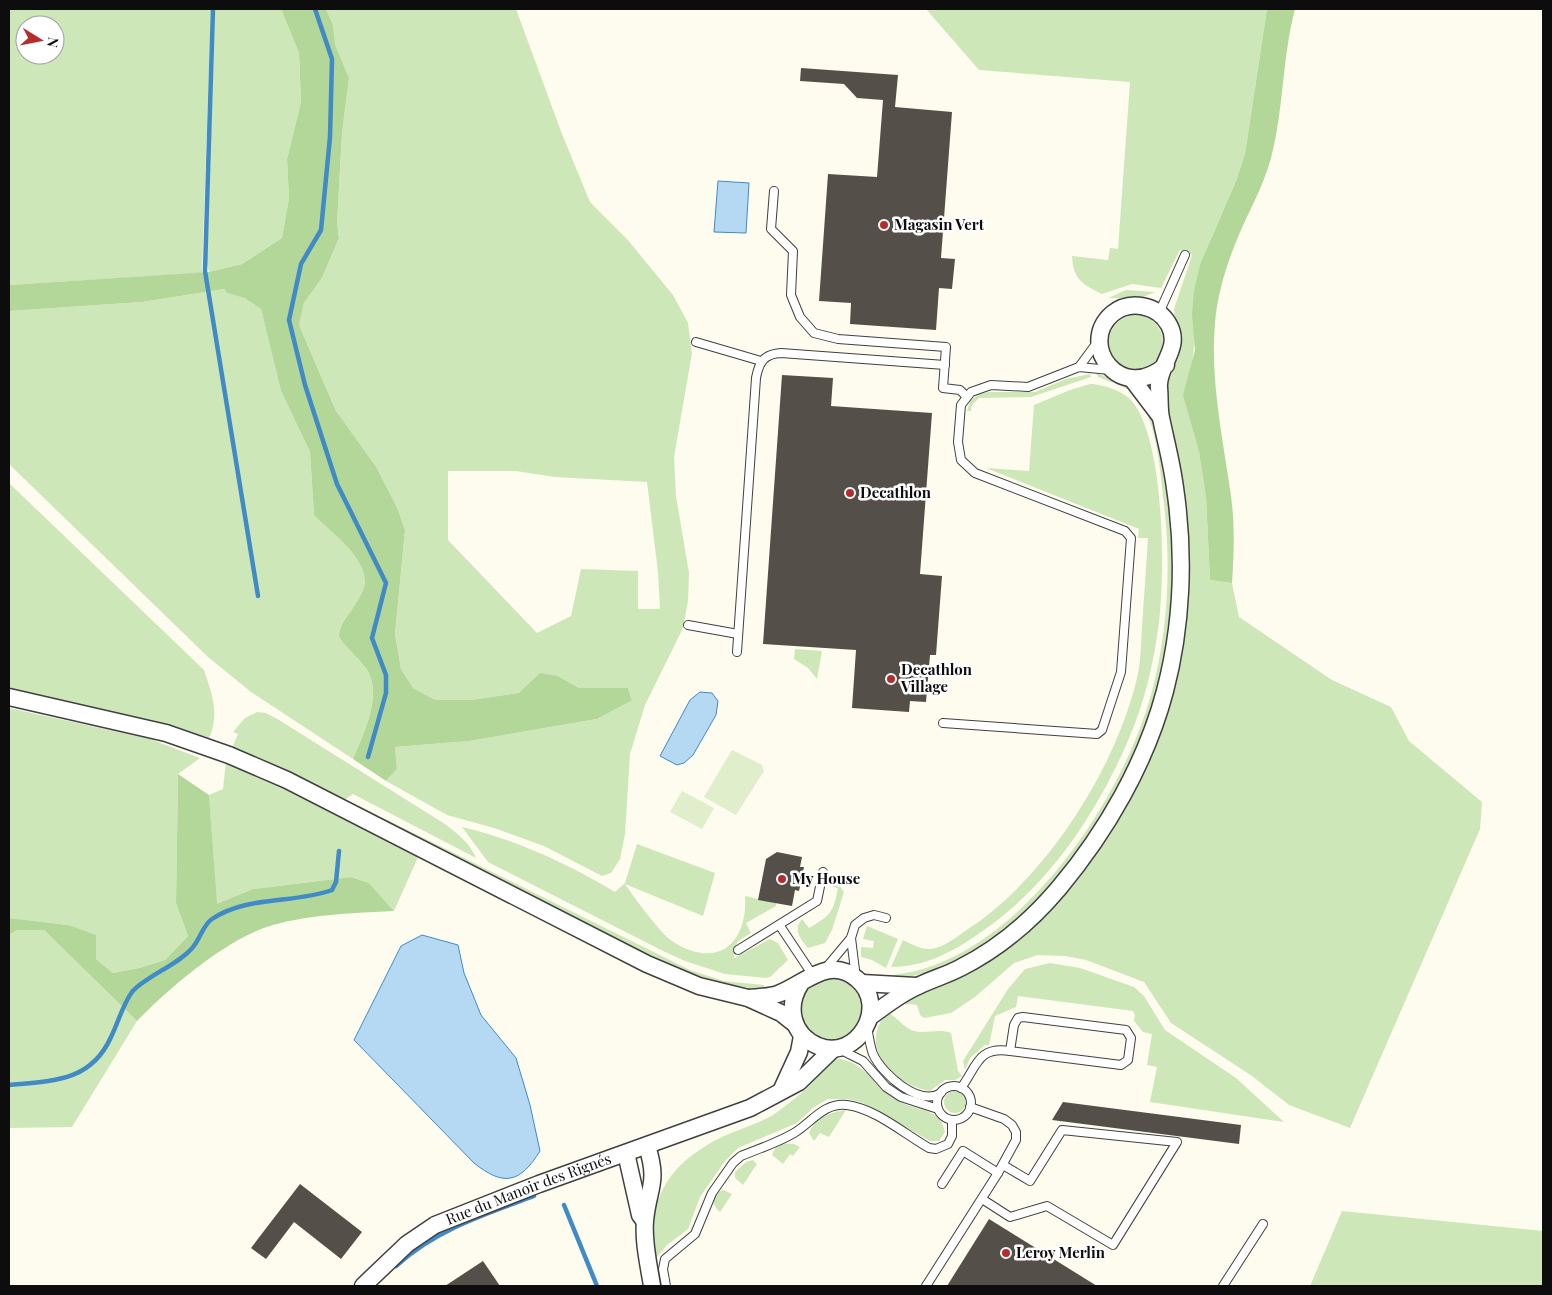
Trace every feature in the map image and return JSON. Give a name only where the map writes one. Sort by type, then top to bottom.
[{"type":"street","points":[[9,697],[149,729],[229,755],[287,780],[647,964],[699,986],[748,998],[780,1013],[811,1043],[835,1048],[849,1044],[860,1037],[869,1021],[916,986],[946,975],[982,956],[1022,926],[1042,906],[1075,867],[1111,815],[1148,740],[1162,699],[1170,667],[1179,593],[1180,540],[1176,490],[1160,416],[1158,384],[1171,354],[1173,341],[1170,326],[1160,313],[1138,305],[1124,307],[1112,315],[1103,326],[1100,339],[1101,351],[1112,370],[1132,379],[1142,379],[1156,373],[1166,364]]},
{"type":"street","points":[[1132,379],[1160,416]]},
{"type":"street","points":[[748,998],[777,994],[813,975],[842,970],[859,980],[916,986]]},
{"type":"street","points":[[782,1089],[799,1052],[799,1030],[792,1003],[813,975]]},
{"type":"street","points":[[859,980],[869,995],[869,1021]]},
{"type":"street","name":"Rue du Manoir des Rignés","points":[[363,1286],[407,1244],[435,1226],[750,1108],[782,1089],[799,1082],[835,1048]]},
{"type":"street","points":[[648,1146],[654,1183],[645,1220],[652,1286]]},
{"type":"street","points":[[626,1153],[640,1214],[645,1220]]},
{"type":"lane","points":[[774,191],[772,229],[793,251],[791,295],[800,317],[814,333],[838,338],[946,347],[943,388],[960,390],[966,396]]},
{"type":"lane","points":[[1160,313],[1186,255]]},
{"type":"lane","points":[[1079,367],[1100,339]]},
{"type":"lane","points":[[696,342],[761,361]]},
{"type":"lane","points":[[737,652],[756,378],[761,361],[765,356],[781,353],[945,365]]},
{"type":"lane","points":[[943,723],[1100,733],[1121,672],[1131,541],[1125,531],[986,477],[966,467],[961,460],[958,442],[961,405],[966,396],[982,386],[1035,386],[1079,367],[1112,370]]},
{"type":"lane","points":[[688,625],[738,634]]},
{"type":"lane","points":[[738,950],[780,926],[817,901],[823,872]]},
{"type":"lane","points":[[859,980],[851,938],[855,925],[864,918],[874,916],[886,918]]},
{"type":"lane","points":[[780,926],[813,975],[851,938]]},
{"type":"lane","points":[[961,1088],[975,1063],[983,1055],[995,1050],[1120,1065],[1128,1060],[1131,1038],[1126,1030],[1023,1017],[1018,1018],[1014,1025],[1010,1051]]},
{"type":"lane","points":[[869,1021],[873,1053],[879,1064],[897,1083],[926,1097],[934,1098],[940,1093],[949,1087],[961,1088],[968,1094],[970,1107],[961,1119],[952,1120],[941,1114],[937,1103],[940,1093]]},
{"type":"lane","points":[[835,1048],[863,1061],[886,1087],[901,1097],[938,1109]]},
{"type":"lane","points":[[666,1286],[663,1269],[665,1259],[695,1234],[712,1193],[741,1156],[795,1133],[820,1112],[837,1105],[846,1105],[863,1110],[929,1148],[936,1149],[948,1144],[952,1136],[952,1120]]},
{"type":"lane","points":[[926,1286],[982,1200],[995,1170],[1003,1165],[1013,1148],[1016,1132],[1012,1125],[1004,1119],[970,1107]]},
{"type":"lane","points":[[982,1200],[1010,1217],[1046,1206],[1113,1245],[1176,1142],[1062,1130],[1030,1181],[1003,1165]]},
{"type":"lane","points":[[942,1184],[963,1151],[995,1170]]},
{"type":"lane","points":[[1222,1286],[1263,1224]]},
{"type":"green space","points":[[9,9],[211,9],[202,273],[9,285]]},
{"type":"green space","points":[[215,9],[281,9],[299,53],[301,102],[287,159],[289,198],[282,238],[242,264],[209,272],[207,263]]},
{"type":"green space","points":[[281,9],[326,9],[333,25],[335,44],[349,78],[342,133],[337,223],[339,238],[322,278],[304,303],[299,325],[336,411],[376,467],[398,510],[405,530],[395,634],[401,669],[413,688],[435,700],[471,700],[519,693],[540,673],[558,676],[579,688],[628,688],[632,700],[597,719],[469,741],[395,747],[397,769],[386,781],[353,759],[372,705],[372,683],[367,669],[339,637],[343,623],[362,593],[365,582],[363,572],[353,553],[314,515],[310,452],[281,391],[261,309],[245,298],[227,293],[224,289],[142,302],[9,311],[9,285],[209,272],[242,264],[282,238],[289,198],[287,159],[301,102],[299,53]]},
{"type":"green space","points":[[326,9],[516,9],[562,134],[590,202],[627,239],[673,295],[688,323],[692,353],[674,457],[676,496],[689,573],[688,601],[683,628],[645,705],[630,754],[625,834],[620,859],[611,873],[602,876],[544,846],[494,828],[447,815],[386,781],[397,769],[395,747],[469,741],[597,719],[632,699],[628,688],[579,688],[558,676],[519,693],[471,700],[434,700],[413,688],[401,669],[395,634],[405,530],[398,510],[336,411],[299,325],[304,303],[322,278],[339,238],[337,223],[342,133],[349,78],[335,44],[333,25]],"holes":[[[448,471],[516,471],[555,477],[647,482],[658,572],[660,609],[638,609],[638,571],[581,569],[571,616],[537,633],[448,540]]]},
{"type":"green space","points":[[926,9],[1267,9],[1245,154],[1236,181],[1212,237],[1195,338],[1187,408],[1199,452],[1206,497],[1210,580],[1232,583],[1239,617],[1332,680],[1391,707],[1409,741],[1482,802],[1480,829],[1350,1128],[1289,1105],[1252,1076],[1171,1023],[1144,982],[1086,960],[1065,956],[1038,955],[1014,963],[975,997],[951,1013],[924,1018],[920,1015],[917,1005],[899,1003],[957,978],[1048,910],[1167,709],[1186,512],[1182,478],[1163,392],[1175,321],[1174,309],[1192,255],[1180,250],[1161,288],[1132,284],[1102,294],[1080,280],[1073,264],[1072,256],[1108,260],[1110,248],[1118,249],[1130,82],[979,70]]},
{"type":"green space","points":[[1267,9],[1295,9],[1275,140],[1268,169],[1225,271],[1215,323],[1214,366],[1216,388],[1233,518],[1232,583],[1210,580],[1206,497],[1199,452],[1183,395],[1195,350],[1192,314],[1194,291],[1200,265],[1236,181],[1245,154]]},
{"type":"green space","points":[[224,289],[227,293],[245,297],[261,309],[281,391],[310,452],[314,515],[353,553],[363,572],[365,582],[362,593],[343,622],[339,637],[367,669],[372,683],[373,694],[369,717],[353,759],[251,692],[208,657],[9,464],[9,311],[142,302]]},
{"type":"green space","points":[[1126,290],[1155,292],[1141,298],[1108,298]]},
{"type":"green space","points":[[1131,315],[1141,315],[1151,319],[1159,327],[1163,342],[1159,357],[1151,365],[1141,369],[1131,369],[1121,365],[1113,357],[1109,347],[1109,337],[1113,327],[1121,319]]},
{"type":"green space","points":[[1096,373],[1130,387],[1143,398],[1155,422],[1161,449],[1173,538],[1173,594],[1167,648],[1155,699],[1139,744],[1117,790],[1091,834],[1059,876],[1024,914],[984,945],[940,967],[893,980],[893,975],[938,964],[982,940],[1023,907],[1060,866],[1092,821],[1120,774],[1140,727],[1154,683],[1166,613],[1168,566],[1166,519],[1156,442],[1148,416],[1142,404],[1132,392],[1098,377]]},
{"type":"green space","points":[[1090,374],[1091,377],[1031,397],[979,398],[972,405],[971,411],[967,411],[970,401],[978,394],[989,392],[1035,392],[1066,379]]},
{"type":"green space","points":[[1090,384],[1112,389],[1131,400],[1142,419],[1151,444],[1156,474],[1162,540],[1161,600],[1148,684],[1138,714],[1115,770],[1101,796],[1085,822],[1050,870],[1029,892],[1008,912],[952,950],[929,961],[891,967],[903,940],[924,949],[941,946],[960,935],[996,908],[1024,882],[1073,820],[1111,751],[1126,716],[1138,675],[1140,661],[1148,538],[1138,538],[1139,529],[986,468],[1029,471],[1034,405]]},
{"type":"green space","points":[[9,483],[204,670],[214,704],[214,721],[209,738],[169,725],[9,688]]},
{"type":"green space","points":[[795,649],[822,651],[817,679],[808,668],[794,659]]},
{"type":"green space","points":[[9,708],[150,739],[200,758],[178,774],[176,903],[188,936],[165,960],[113,973],[96,959],[68,925],[9,918]]},
{"type":"green space","points":[[257,712],[266,713],[279,720],[445,824],[467,843],[476,858],[353,794],[343,801],[274,766],[232,748],[238,734],[233,732],[245,718]]},
{"type":"green space","points":[[732,750],[762,765],[764,771],[736,815],[704,797]]},
{"type":"green space","points":[[226,761],[419,855],[394,911],[369,883],[351,877],[253,889],[216,905],[209,795],[223,789]]},
{"type":"green space","points":[[178,774],[209,795],[217,904],[253,889],[351,877],[369,883],[394,911],[303,918],[255,931],[218,952],[200,965],[166,993],[137,1021],[44,930],[17,930],[9,935],[9,918],[68,925],[96,935],[96,959],[113,973],[165,960],[188,936],[176,903]]},
{"type":"green space","points":[[682,791],[714,808],[702,829],[670,812]]},
{"type":"green space","points":[[359,806],[690,970],[724,981],[764,985],[764,990],[718,983],[664,964],[354,807]]},
{"type":"green space","points":[[462,827],[482,832],[541,854],[578,871],[615,892],[625,883],[637,844],[715,873],[703,916],[625,884],[667,937],[688,949],[702,953],[715,952],[726,948],[735,939],[741,928],[745,913],[745,896],[776,903],[776,906],[746,923],[751,933],[737,942],[734,958],[770,939],[778,943],[788,960],[770,977],[766,978],[725,974],[685,961],[488,862]]},
{"type":"green space","points":[[831,873],[844,892],[832,930],[825,943],[808,948],[800,937],[799,923],[802,919],[809,928],[822,920],[830,912],[838,888],[828,886]]},
{"type":"green space","points":[[867,926],[898,939],[886,968],[872,960],[861,957],[861,947],[873,948],[874,941],[863,939]]},
{"type":"green space","points":[[17,930],[44,930],[137,1021],[72,1127],[9,1128],[9,935]]},
{"type":"green space","points":[[1050,963],[1080,968],[1134,987],[1144,996],[1165,1030],[1236,1078],[1284,1122],[1150,1102],[1157,1067],[1147,1065],[1152,1034],[1143,1032],[1134,1021],[1135,1015],[1133,1011],[1018,996],[1016,1007],[995,1016],[989,1045],[985,1045],[970,1058],[965,1070],[963,1061],[1008,989],[1025,969]]},
{"type":"green space","points":[[832,977],[849,982],[854,986],[858,991],[863,1008],[858,1025],[854,1030],[849,1034],[832,1039],[815,1034],[810,1030],[806,1025],[801,1008],[806,991],[810,986],[815,982]]},
{"type":"green space","points":[[887,1012],[914,1031],[942,1031],[951,1033],[958,1071],[962,1076],[955,1080],[945,1080],[930,1091],[903,1081],[892,1072],[883,1062],[878,1051],[876,1039],[879,1025]]},
{"type":"green space","points":[[834,1058],[855,1064],[883,1090],[900,1102],[925,1110],[938,1117],[945,1132],[939,1141],[930,1141],[863,1103],[848,1099],[828,1099],[814,1107],[797,1123],[738,1148],[725,1161],[700,1197],[688,1229],[667,1245],[656,1258],[655,1217],[659,1200],[666,1184],[676,1170],[705,1146],[773,1115],[808,1087],[827,1063]]},
{"type":"green space","points":[[955,1091],[965,1098],[966,1102],[959,1112],[955,1113],[945,1106],[944,1102],[951,1092]]},
{"type":"green space","points":[[846,1110],[829,1137],[820,1133],[814,1141],[809,1133],[815,1123],[829,1114]]},
{"type":"green space","points":[[782,1143],[794,1144],[800,1147],[793,1156],[790,1154],[783,1164],[772,1155],[775,1148]]},
{"type":"green space","points":[[753,1160],[757,1164],[743,1185],[735,1178],[735,1172],[746,1162]]},
{"type":"green space","points":[[723,1190],[732,1194],[720,1212],[715,1206],[714,1200],[717,1194]]},
{"type":"green space","points":[[1342,1211],[1543,1231],[1543,1286],[1310,1286]]},
{"type":"water","points":[[718,181],[749,183],[746,233],[714,232]]},
{"type":"water","points":[[700,692],[712,693],[718,701],[716,715],[693,755],[684,763],[677,765],[660,756],[690,700]]},
{"type":"water","points":[[422,935],[458,945],[464,973],[481,1015],[516,1058],[530,1105],[540,1151],[525,1170],[511,1178],[494,1176],[474,1163],[354,1040],[401,946]]},
{"type":"building","name":"Magasin Vert","points":[[801,68],[898,75],[895,107],[952,112],[941,258],[955,259],[952,289],[939,288],[936,330],[850,324],[851,303],[819,301],[828,174],[877,177],[883,100],[857,98],[844,84],[800,81]]},
{"type":"building","name":"Decathlon","points":[[782,375],[833,378],[831,406],[932,413],[920,574],[942,576],[936,655],[930,655],[926,702],[910,701],[909,712],[852,708],[856,650],[763,644]]},
{"type":"building","name":"My House","points":[[777,852],[802,857],[800,867],[804,867],[799,891],[795,890],[792,906],[758,900],[766,859]]},
{"type":"building","points":[[1063,1102],[1241,1125],[1239,1144],[1052,1120]]},
{"type":"building","points":[[300,1184],[362,1232],[341,1259],[294,1222],[266,1259],[251,1248]]},
{"type":"building","name":"Leroy Merlin","points":[[989,1219],[1097,1286],[947,1286]]},
{"type":"building","points":[[483,1261],[500,1286],[445,1286]]},
{"type":"waterway","points":[[213,9],[205,271],[258,596]]},
{"type":"waterway","points":[[315,9],[332,59],[330,137],[321,230],[301,264],[289,320],[305,385],[337,484],[386,583],[372,638],[386,675],[386,693],[368,757]]},
{"type":"waterway","points":[[9,1085],[55,1080],[81,1071],[93,1063],[103,1052],[132,992],[187,953],[212,919],[226,911],[241,906],[302,897],[332,890],[336,882],[339,851]]},
{"type":"waterway","points":[[396,1266],[427,1242],[461,1224],[534,1196]]},
{"type":"waterway","points":[[564,1205],[597,1286]]},
{"type":"place","name":"Magasin Vert","points":[[884,225]]},
{"type":"place","name":"Decathlon","points":[[850,493]]},
{"type":"place","name":"Decathlon Village","points":[[891,679]]},
{"type":"place","name":"My House","points":[[782,879]]},
{"type":"place","name":"Leroy Merlin","points":[[1006,1253]]}]
